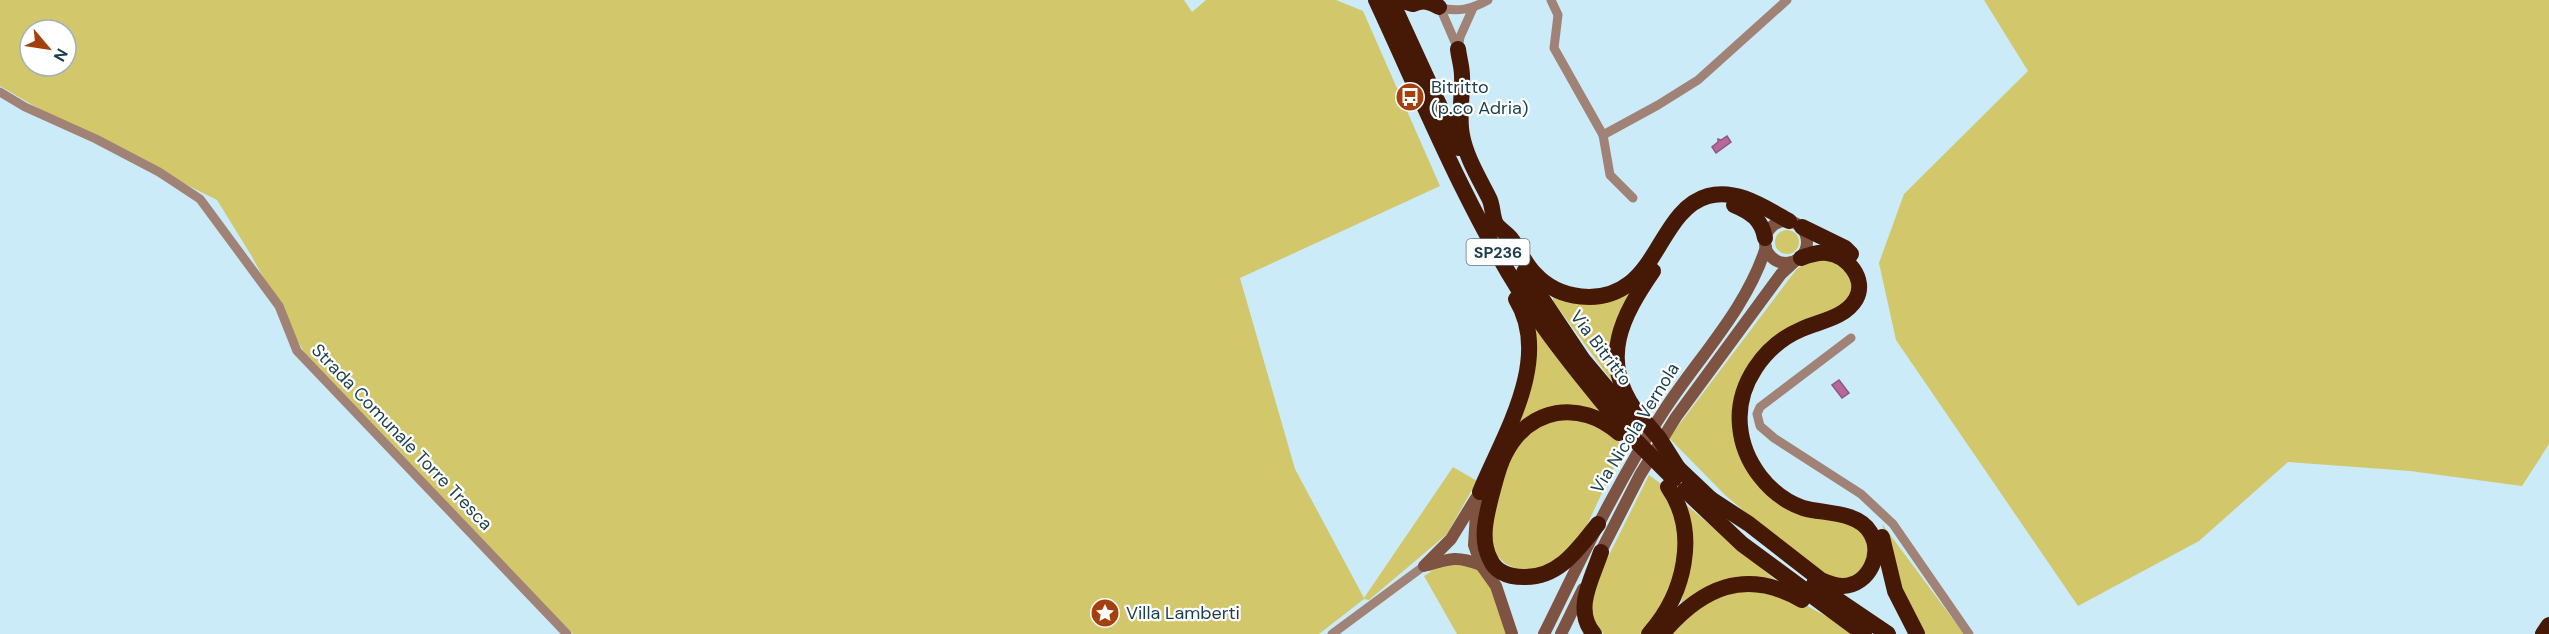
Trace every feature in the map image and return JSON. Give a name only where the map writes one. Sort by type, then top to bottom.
[{"type":"highway","points":[[1362,0],[1374,13],[1388,45],[1402,55]]},
{"type":"highway","name":"Via Bitritto","points":[[1376,0],[1473,208],[1522,295],[1574,368],[1674,478],[1706,496],[1828,595],[1888,634]]},
{"type":"highway","name":"Via Bitritto","points":[[1391,0],[1495,223],[1552,316],[1650,457],[1742,544],[1861,632]]},
{"type":"highway","points":[[1400,0],[1413,4],[1420,0],[1439,2]]},
{"type":"highway","points":[[1458,49],[1462,75],[1462,135],[1472,165],[1492,202],[1495,223],[1511,238],[1529,268],[1545,284],[1574,296],[1591,297],[1612,293],[1630,283],[1643,271],[1679,217],[1697,201],[1708,196],[1734,195],[1759,205],[1845,248],[1863,267],[1868,279],[1864,301],[1848,319],[1838,326],[1814,333],[1793,343],[1765,368],[1752,393],[1748,415],[1749,431],[1756,452],[1766,469],[1785,489],[1809,500],[1860,512],[1870,518],[1878,528],[1895,591],[1917,634]]},
{"type":"highway","points":[[1449,156],[1450,179],[1481,239],[1520,305],[1529,345],[1527,377],[1523,393],[1480,492]]},
{"type":"highway","points":[[1598,524],[1567,562],[1529,577],[1515,577],[1499,571],[1490,561],[1485,544],[1486,518],[1505,453],[1528,425],[1542,416],[1564,411],[1583,412],[1602,420],[1629,426],[1624,391],[1618,370],[1619,333],[1634,299],[1686,223],[1697,212],[1708,205],[1730,204],[1752,214],[1763,227],[1766,243]]},
{"type":"highway","points":[[1706,496],[1749,524],[1827,583],[1845,586],[1857,582],[1873,565],[1875,543],[1870,531],[1850,518],[1804,508],[1782,497],[1771,488],[1754,466],[1741,432],[1739,415],[1742,395],[1758,363],[1771,348],[1785,338],[1837,316],[1856,298],[1859,288],[1858,278],[1852,267],[1841,258],[1829,253],[1815,253],[1798,260]]},
{"type":"highway","points":[[1649,634],[1670,607],[1679,586],[1684,565],[1683,524],[1674,496],[1674,478]]},
{"type":"highway","points":[[1594,634],[1584,622],[1583,610],[1601,552]]},
{"type":"highway","points":[[1662,634],[1679,614],[1701,597],[1724,587],[1749,584],[1768,586],[1791,594],[1861,632]]},
{"type":"highway","points":[[2543,634],[2549,625]]},
{"type":"main road","points":[[1783,221],[1795,224],[1808,239],[1805,252],[1798,260],[1780,262],[1769,254],[1766,243],[1771,227],[1783,221]]},
{"type":"main road","name":"Via Nicola Vernola","points":[[1544,634],[1629,467],[1665,408],[1746,293],[1759,270],[1766,243]]},
{"type":"main road","name":"Via Nicola Vernola","points":[[1561,634],[1640,475],[1676,417],[1781,274],[1798,260]]},
{"type":"main road","points":[[1480,492],[1474,545],[1481,565],[1496,586],[1510,622],[1512,634]]},
{"type":"main road","points":[[1424,566],[1450,539],[1480,492]]},
{"type":"main road","points":[[1424,566],[1449,558],[1462,558],[1481,565]]},
{"type":"street","points":[[1439,2],[1448,9],[1488,0]]},
{"type":"street","points":[[1551,0],[1558,15],[1554,48],[1602,135],[1610,175],[1633,198]]},
{"type":"street","points":[[1602,135],[1658,105],[1698,80],[1787,0]]},
{"type":"street","points":[[1439,2],[1458,49]]},
{"type":"street","points":[[1458,49],[1471,4]]},
{"type":"street","name":"Strada Comunale Torre Tresca","points":[[0,92],[25,107],[159,171],[200,199],[279,306],[297,351],[567,634]]},
{"type":"street","points":[[1851,338],[1760,407],[1757,414],[1760,426],[1774,438],[1861,494],[1893,524],[1969,634]]},
{"type":"street","points":[[1332,634],[1424,566]]},
{"type":"shaded area","points":[[0,0],[1184,0],[1192,12],[1206,0],[1336,0],[1363,11],[1440,186],[1240,278],[1295,469],[1364,598],[1453,467],[1477,481],[1447,534],[1369,600],[1364,599],[1319,634],[573,634],[312,367],[251,255],[217,200],[70,127],[0,86]]},
{"type":"shaded area","points":[[1984,0],[2549,0],[2549,444],[2522,486],[2410,471],[2288,462],[2199,541],[2078,606],[1896,340],[1879,263],[1904,194],[2028,71]]},
{"type":"shaded area","points":[[1727,136],[1731,142],[1716,153],[1712,147],[1718,139],[1721,140]]},
{"type":"shaded area","points":[[1787,230],[1796,233],[1799,242],[1796,251],[1787,254],[1778,251],[1775,242],[1778,233]]},
{"type":"shaded area","points":[[1810,259],[1835,261],[1854,281],[1849,301],[1782,335],[1737,407],[1763,486],[1845,520],[1871,540],[1865,570],[1840,583],[1814,570],[1725,495],[1669,438],[1796,270]]},
{"type":"shaded area","points":[[1635,285],[1614,384],[1553,298],[1556,295]]},
{"type":"shaded area","points":[[1533,323],[1602,415],[1518,426]]},
{"type":"shaded area","points":[[1839,380],[1849,393],[1842,398],[1832,385]]},
{"type":"shaded area","points":[[1575,418],[1614,435],[1620,443],[1621,452],[1581,538],[1563,557],[1526,573],[1506,564],[1496,555],[1492,546],[1491,513],[1517,441],[1543,419]]},
{"type":"shaded area","points":[[1649,475],[1672,492],[1685,557],[1647,634],[1604,634],[1596,627],[1590,616],[1593,587]]},
{"type":"shaded area","points":[[1683,502],[1780,584],[1703,591],[1681,603],[1685,586]]},
{"type":"shaded area","points":[[1882,524],[1964,634],[1922,634],[1904,605]]},
{"type":"shaded area","points":[[1452,562],[1473,567],[1482,573],[1501,607],[1508,634],[1457,634],[1424,576]]},
{"type":"shaded area","points":[[1730,586],[1798,601],[1859,634],[1668,634],[1676,621]]},
{"type":"place","name":"Bitritto (p.co Adria)","points":[[1410,97]]},
{"type":"place","name":"Villa Lamberti","points":[[1105,613]]}]
